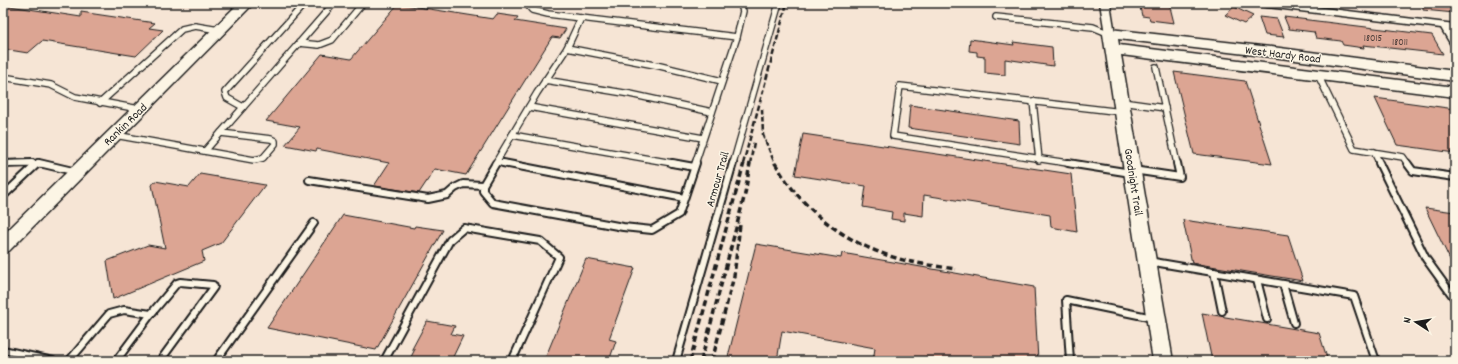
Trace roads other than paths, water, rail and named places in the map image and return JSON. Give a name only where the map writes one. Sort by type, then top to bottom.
[{"type":"street","name":"Rankin Road","points":[[3,246],[247,3]]},
{"type":"street","name":"Goodnight Trail","points":[[1105,3],[1163,361]]},
{"type":"street","points":[[1258,3],[1455,27]]},
{"type":"street","points":[[1444,26],[1455,43]]},
{"type":"street","name":"West Hardy Road","points":[[1112,41],[1318,75],[1455,92]]},
{"type":"street","name":"West Hardy Road","points":[[1112,41],[1288,54],[1455,76]]},
{"type":"lane","points":[[243,107],[228,98],[225,92],[305,3]]},
{"type":"lane","points":[[205,151],[334,3]]},
{"type":"lane","points":[[299,43],[319,45],[332,40],[363,3]]},
{"type":"lane","points":[[526,3],[528,7],[538,12],[737,37]]},
{"type":"lane","points":[[581,18],[567,48],[528,107],[496,162],[483,185],[483,191],[493,203],[615,226],[652,230],[679,214],[737,37],[743,11],[741,5],[737,3]]},
{"type":"lane","name":"Armour Trail","points":[[676,361],[779,3]]},
{"type":"lane","points":[[996,17],[1093,27],[1112,41]]},
{"type":"lane","points":[[100,103],[182,29],[195,26],[220,30]]},
{"type":"lane","points":[[567,48],[660,66],[722,81]]},
{"type":"lane","points":[[1156,67],[1180,177],[1039,160],[893,136],[900,86],[1033,101],[1164,108]]},
{"type":"lane","points":[[1318,75],[1354,149],[1403,157],[1413,171],[1455,177]]},
{"type":"lane","points":[[3,77],[51,85],[75,97],[140,110]]},
{"type":"lane","points":[[545,80],[630,94],[712,112]]},
{"type":"lane","points":[[1033,101],[1039,160]]},
{"type":"lane","points":[[528,107],[703,138]]},
{"type":"lane","points":[[114,135],[258,160],[263,158],[275,144],[275,141],[271,140],[220,133]]},
{"type":"lane","points":[[512,135],[694,167]]},
{"type":"lane","points":[[1374,152],[1426,259],[1436,275],[1455,299]]},
{"type":"lane","points":[[496,162],[684,198]]},
{"type":"lane","points":[[3,196],[38,163]]},
{"type":"lane","points":[[3,164],[38,163],[77,172]]},
{"type":"lane","points":[[309,180],[428,199],[447,195],[453,188],[459,185],[467,183],[483,185]]},
{"type":"lane","points":[[216,361],[314,224]]},
{"type":"lane","points":[[384,361],[450,240],[464,228],[540,242],[559,257],[512,361]]},
{"type":"lane","points":[[1147,261],[1354,296],[1376,361]]},
{"type":"lane","points":[[1214,272],[1222,312]]},
{"type":"lane","points":[[1257,280],[1267,319]]},
{"type":"lane","points":[[116,361],[151,314],[177,284],[180,282],[213,285],[214,287],[160,361]]},
{"type":"lane","points":[[1283,284],[1294,323]]},
{"type":"lane","points":[[1070,361],[1066,300],[1156,318]]},
{"type":"lane","points":[[69,361],[109,314],[115,310],[124,308],[151,314]]},
{"type":"lane","points":[[3,350],[53,361]]},
{"type":"railway","points":[[743,164],[787,3]]},
{"type":"railway","points":[[762,109],[763,135],[775,164]]},
{"type":"railway","points":[[750,164],[754,142]]},
{"type":"railway","points":[[690,361],[744,163]]},
{"type":"railway","points":[[701,361],[745,194],[750,163]]},
{"type":"railway","points":[[775,163],[786,180],[811,209],[826,222],[859,243],[896,258],[956,269]]},
{"type":"railway","points":[[712,361],[734,276],[740,224]]}]
